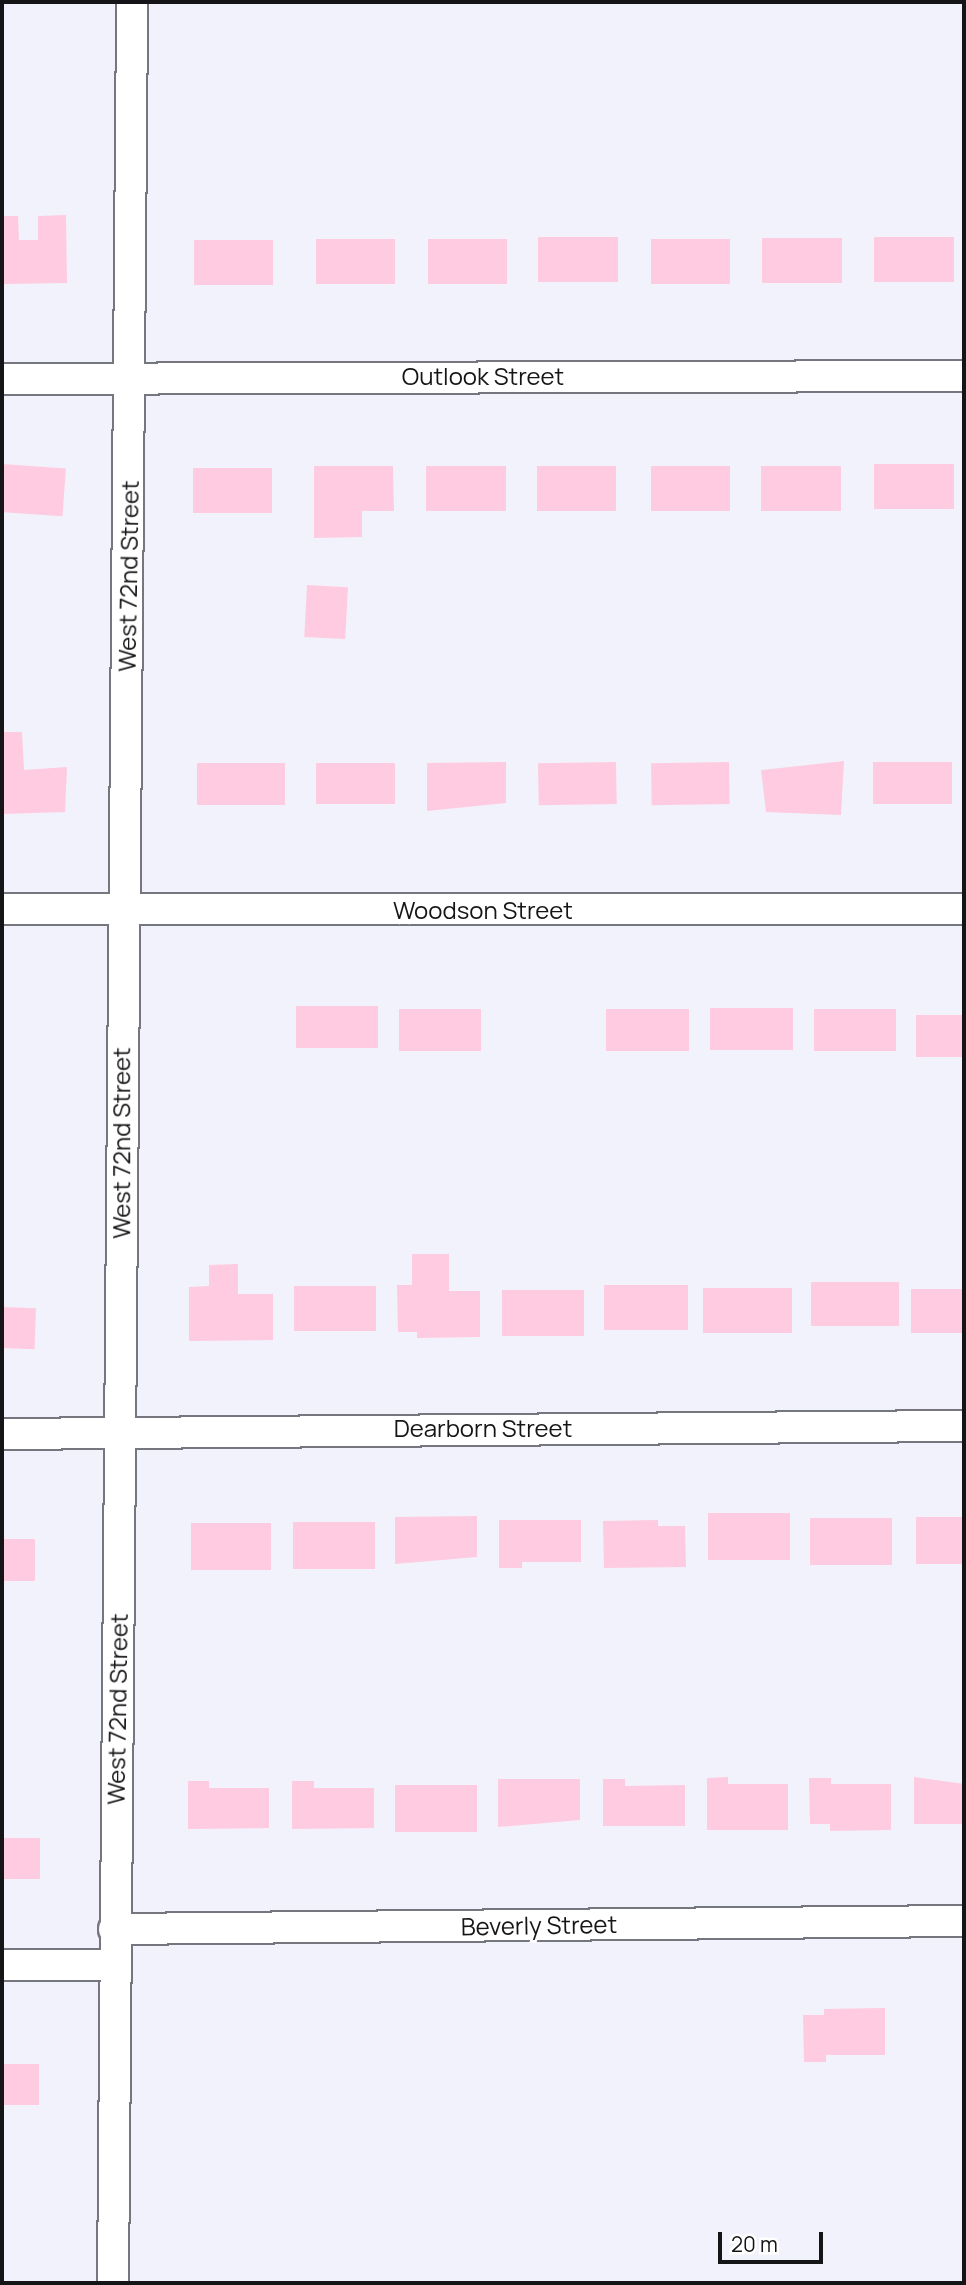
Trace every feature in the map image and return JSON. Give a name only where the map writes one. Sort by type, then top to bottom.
[{"type":"street","name":"West 72nd Street","points":[[113,2283],[114,1929],[122,1434],[122,907],[131,379],[132,2]]},
{"type":"street","name":"Outlook Street","points":[[2,379],[964,376]]},
{"type":"street","name":"Woodson Street","points":[[2,909],[964,909]]},
{"type":"street","name":"Dearborn Street","points":[[2,1434],[964,1426]]},
{"type":"street","name":"Beverly Street","points":[[114,1929],[964,1921]]},
{"type":"street","points":[[2,1965],[114,1965]]},
{"type":"building","points":[[66,215],[67,283],[2,284],[2,216],[18,216],[19,240],[38,240],[38,216]]},
{"type":"building","points":[[538,237],[618,237],[618,282],[538,282]]},
{"type":"building","points":[[874,237],[954,237],[954,282],[874,282]]},
{"type":"building","points":[[762,238],[842,238],[842,283],[762,283]]},
{"type":"building","points":[[316,239],[395,239],[395,284],[316,284]]},
{"type":"building","points":[[428,239],[507,239],[507,284],[428,284]]},
{"type":"building","points":[[651,239],[730,239],[730,284],[651,284]]},
{"type":"building","points":[[194,240],[273,240],[273,285],[194,285]]},
{"type":"building","points":[[2,464],[66,468],[62,516],[2,512]]},
{"type":"building","points":[[874,464],[954,464],[954,509],[874,509]]},
{"type":"building","points":[[314,466],[393,466],[394,511],[362,511],[362,537],[314,538]]},
{"type":"building","points":[[426,466],[506,466],[506,511],[426,511]]},
{"type":"building","points":[[537,466],[616,466],[616,511],[537,511]]},
{"type":"building","points":[[651,466],[730,466],[730,511],[651,511]]},
{"type":"building","points":[[761,466],[841,466],[841,511],[761,511]]},
{"type":"building","points":[[193,468],[272,468],[272,513],[193,513]]},
{"type":"building","points":[[307,585],[348,587],[345,639],[304,637]]},
{"type":"building","points":[[2,732],[22,732],[24,770],[67,767],[65,812],[2,814]]},
{"type":"building","points":[[844,761],[841,815],[766,812],[761,770]]},
{"type":"building","points":[[506,762],[506,803],[427,811],[427,763]]},
{"type":"building","points":[[616,762],[617,804],[539,805],[538,763]]},
{"type":"building","points":[[729,762],[730,804],[652,805],[651,763]]},
{"type":"building","points":[[873,762],[952,762],[952,804],[873,804]]},
{"type":"building","points":[[197,763],[285,763],[285,805],[197,805]]},
{"type":"building","points":[[316,763],[395,763],[395,804],[316,804]]},
{"type":"building","points":[[296,1006],[378,1006],[378,1048],[296,1048]]},
{"type":"building","points":[[710,1008],[793,1008],[793,1050],[710,1050]]},
{"type":"building","points":[[399,1009],[481,1009],[481,1051],[399,1051]]},
{"type":"building","points":[[606,1009],[689,1009],[689,1051],[606,1051]]},
{"type":"building","points":[[814,1009],[896,1009],[896,1051],[814,1051]]},
{"type":"building","points":[[916,1015],[964,1015],[964,1057],[916,1057]]},
{"type":"building","points":[[412,1254],[449,1254],[449,1291],[480,1291],[480,1337],[417,1338],[417,1332],[398,1332],[397,1285],[412,1285]]},
{"type":"building","points":[[238,1264],[238,1294],[273,1294],[273,1340],[189,1341],[189,1287],[209,1286],[209,1265]]},
{"type":"building","points":[[811,1282],[899,1282],[899,1326],[811,1326]]},
{"type":"building","points":[[604,1285],[688,1285],[688,1330],[604,1330]]},
{"type":"building","points":[[294,1286],[376,1286],[376,1331],[294,1331]]},
{"type":"building","points":[[703,1288],[792,1288],[792,1333],[703,1333]]},
{"type":"building","points":[[911,1289],[964,1289],[964,1333],[911,1333]]},
{"type":"building","points":[[502,1290],[584,1290],[584,1336],[502,1336]]},
{"type":"building","points":[[2,1307],[36,1308],[35,1349],[2,1348]]},
{"type":"building","points":[[708,1513],[790,1513],[790,1560],[708,1560]]},
{"type":"building","points":[[477,1516],[477,1557],[395,1564],[395,1517]]},
{"type":"building","points":[[916,1517],[964,1517],[964,1564],[916,1564]]},
{"type":"building","points":[[810,1518],[892,1518],[892,1565],[810,1565]]},
{"type":"building","points":[[499,1520],[581,1520],[581,1562],[522,1562],[522,1568],[499,1568]]},
{"type":"building","points":[[658,1520],[658,1526],[685,1526],[686,1567],[604,1568],[603,1521]]},
{"type":"building","points":[[293,1522],[375,1522],[375,1569],[293,1569]]},
{"type":"building","points":[[191,1523],[271,1523],[271,1570],[191,1570]]},
{"type":"building","points":[[2,1539],[35,1539],[35,1581],[2,1581]]},
{"type":"building","points":[[728,1777],[728,1784],[788,1784],[788,1830],[707,1830],[707,1778]]},
{"type":"building","points":[[914,1777],[964,1784],[964,1824],[914,1824]]},
{"type":"building","points":[[809,1778],[831,1778],[831,1784],[891,1784],[891,1830],[830,1831],[830,1824],[810,1824]]},
{"type":"building","points":[[498,1779],[580,1779],[580,1820],[498,1827]]},
{"type":"building","points":[[603,1779],[625,1779],[625,1786],[685,1785],[685,1826],[603,1826]]},
{"type":"building","points":[[188,1781],[209,1781],[209,1788],[269,1788],[269,1828],[188,1829]]},
{"type":"building","points":[[292,1781],[314,1781],[314,1788],[374,1788],[374,1828],[292,1829]]},
{"type":"building","points":[[395,1785],[477,1785],[477,1832],[395,1832]]},
{"type":"building","points":[[2,1838],[40,1838],[40,1879],[2,1879]]},
{"type":"building","points":[[885,2008],[885,2055],[826,2055],[826,2062],[804,2062],[803,2015],[824,2015],[824,2009]]},
{"type":"building","points":[[2,2064],[39,2064],[39,2105],[2,2105]]}]
